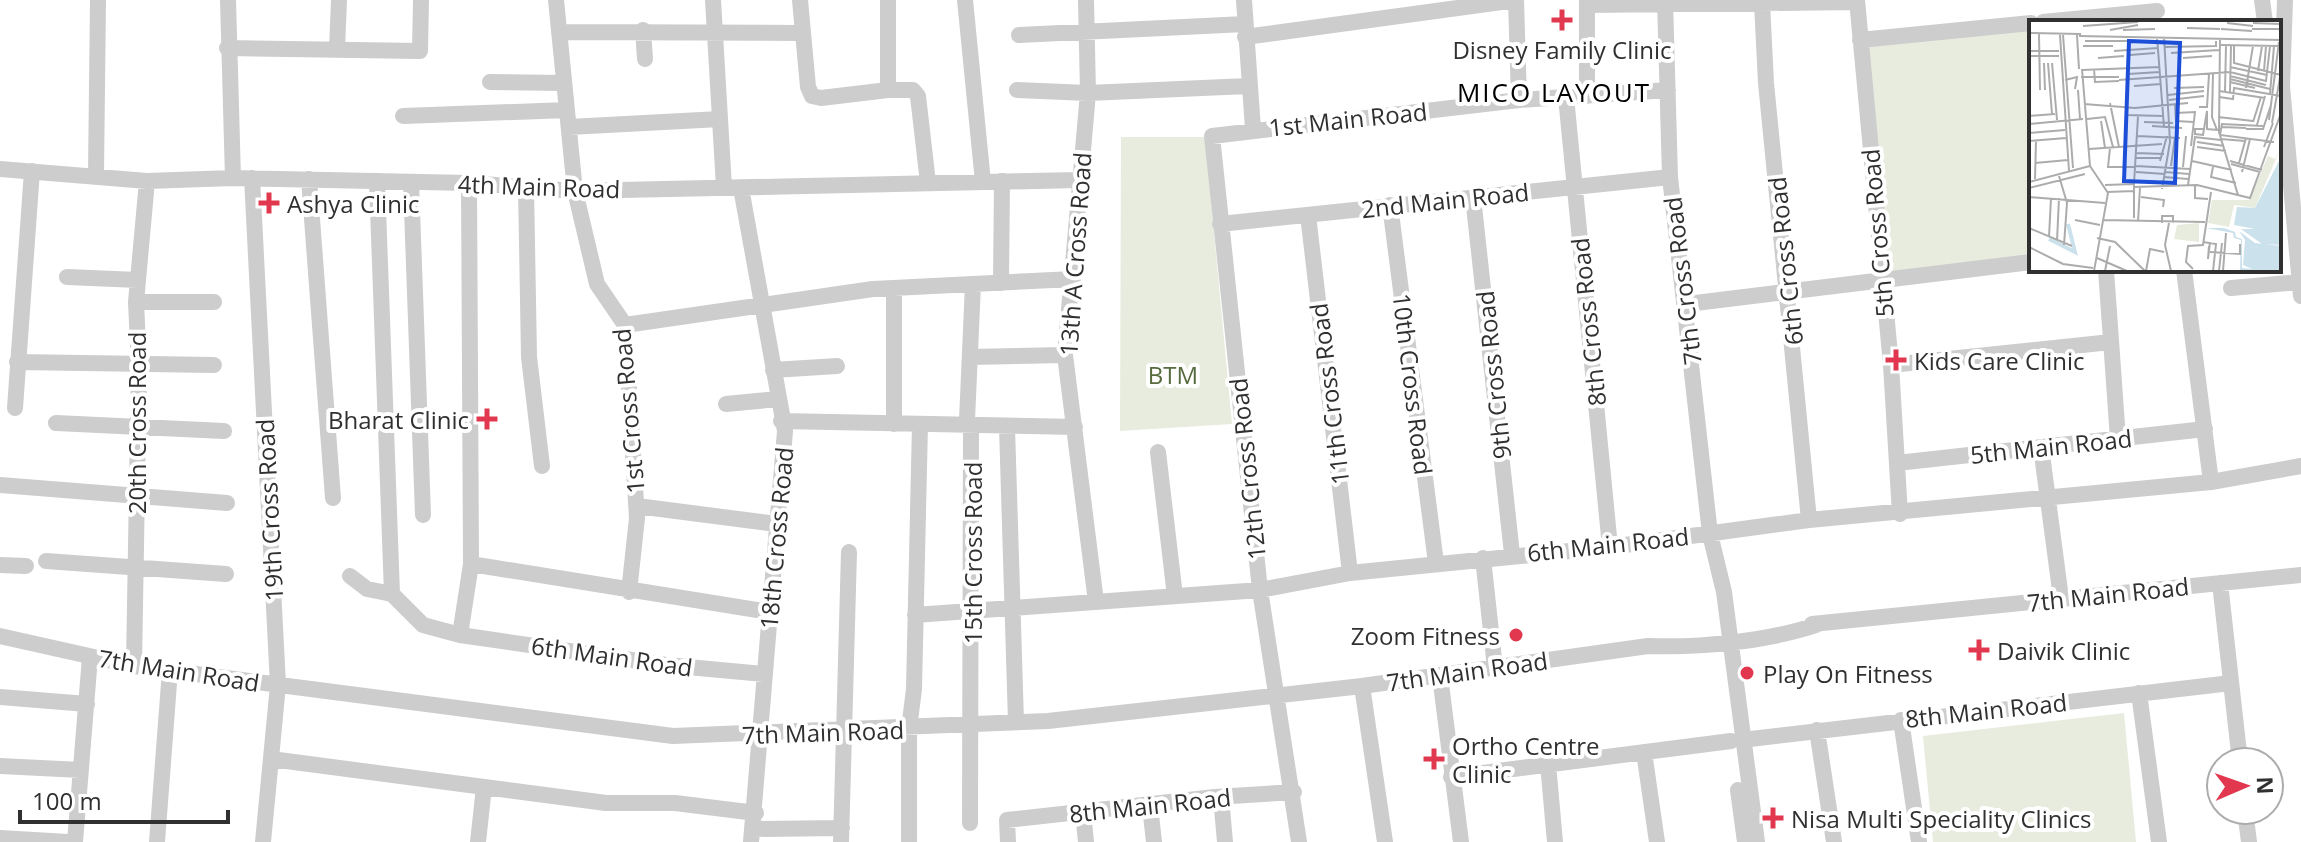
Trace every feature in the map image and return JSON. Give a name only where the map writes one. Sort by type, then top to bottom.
[{"type":"street","points":[[96,174],[98,0]]},
{"type":"street","points":[[228,0],[233,178]]},
{"type":"street","points":[[337,50],[339,0]]},
{"type":"street","points":[[227,48],[420,51],[421,0]]},
{"type":"street","name":"1st Cross Road","points":[[556,0],[575,191],[597,284],[625,325],[637,506],[629,592]]},
{"type":"street","name":"18th Cross Road","points":[[713,0],[720,119],[733,188],[762,302],[785,431],[753,828]]},
{"type":"street","points":[[800,0],[809,92],[821,98],[913,90],[918,96],[928,183]]},
{"type":"street","points":[[888,0],[888,90]]},
{"type":"street","points":[[965,0],[983,182]]},
{"type":"street","name":"13th A Cross Road","points":[[1086,0],[1088,93],[1065,355],[1096,602]]},
{"type":"street","name":"1st Main Road","points":[[1244,0],[1253,129],[1519,100],[1668,90]]},
{"type":"street","points":[[1019,35],[1245,30],[1516,0],[1519,100]]},
{"type":"street","points":[[2262,0],[2265,20]]},
{"type":"street","points":[[2281,65],[2285,0]]},
{"type":"street","points":[[1587,96],[1587,3],[1857,1]]},
{"type":"street","name":"5th Cross Road","points":[[1857,1],[1891,365],[1900,514]]},
{"type":"street","name":"7th Cross Road","points":[[1665,2],[1670,177],[1687,304],[1745,842]]},
{"type":"street","name":"6th Cross Road","points":[[1762,3],[1766,83],[1809,520]]},
{"type":"street","points":[[2079,20],[2157,11]]},
{"type":"street","points":[[1860,40],[2029,23]]},
{"type":"street","points":[[643,30],[645,59]]},
{"type":"street","points":[[559,32],[803,33]]},
{"type":"street","points":[[490,82],[564,83]]},
{"type":"street","points":[[2231,288],[2300,289],[2293,120],[2281,84]]},
{"type":"street","points":[[1017,90],[1088,93],[1248,86]]},
{"type":"street","name":"8th Cross Road","points":[[1566,97],[1610,547]]},
{"type":"street","points":[[403,116],[720,119]]},
{"type":"street","name":"12th Cross Road","points":[[1253,129],[1212,136],[1260,590],[1294,792],[1299,842]]},
{"type":"street","name":"4th Main Road","points":[[0,169],[96,174],[147,181],[309,179],[469,183],[575,191],[1079,180]]},
{"type":"street","points":[[15,408],[32,171]]},
{"type":"street","name":"2nd Main Road","points":[[1220,224],[1670,177]]},
{"type":"street","name":"19th Cross Road","points":[[252,178],[278,685],[263,842]]},
{"type":"street","points":[[309,179],[333,498]]},
{"type":"street","name":"20th Cross Road","points":[[134,666],[139,366],[136,302],[147,181]]},
{"type":"street","points":[[350,576],[367,589],[392,594],[377,181]]},
{"type":"street","points":[[1001,283],[1002,181]]},
{"type":"street","points":[[411,182],[423,515]]},
{"type":"street","points":[[460,635],[471,564],[469,183]]},
{"type":"street","points":[[526,187],[529,357],[542,466]]},
{"type":"street","name":"9th Cross Road","points":[[1473,197],[1512,554]]},
{"type":"street","name":"10th Cross Road","points":[[1390,205],[1436,563]]},
{"type":"street","name":"11th Cross Road","points":[[1308,215],[1350,573]]},
{"type":"street","points":[[1687,304],[2029,262]]},
{"type":"street","points":[[2106,272],[2118,439]]},
{"type":"street","points":[[2184,272],[2211,482]]},
{"type":"street","points":[[67,277],[138,280]]},
{"type":"street","points":[[625,325],[762,302],[894,288],[1073,279]]},
{"type":"street","name":"15th Cross Road","points":[[970,823],[971,427],[967,420],[973,284]]},
{"type":"street","points":[[894,288],[894,424]]},
{"type":"street","points":[[136,302],[214,302]]},
{"type":"street","points":[[1891,365],[2111,342]]},
{"type":"street","points":[[970,357],[1065,355]]},
{"type":"street","points":[[17,362],[214,365]]},
{"type":"street","points":[[773,370],[837,366]]},
{"type":"street","points":[[726,404],[778,399]]},
{"type":"street","points":[[781,421],[1075,427]]},
{"type":"street","points":[[56,423],[224,431]]},
{"type":"street","points":[[909,842],[909,729],[914,689],[920,424]]},
{"type":"street","points":[[1007,427],[1016,722]]},
{"type":"street","name":"5th Main Road","points":[[1897,463],[2205,429]]},
{"type":"street","points":[[2041,447],[2061,598]]},
{"type":"street","points":[[1158,452],[1175,596]]},
{"type":"street","name":"6th Main Road","points":[[915,615],[1260,590],[1350,573],[1512,554],[1610,547],[1809,520],[1900,514],[2211,482],[2301,466]]},
{"type":"street","points":[[0,485],[227,503]]},
{"type":"street","points":[[637,506],[777,524]]},
{"type":"street","points":[[271,759],[606,803],[675,803],[753,828],[841,835],[849,552]]},
{"type":"street","points":[[1483,558],[1495,668]]},
{"type":"street","points":[[46,561],[226,574]]},
{"type":"street","points":[[471,564],[629,592],[769,612]]},
{"type":"street","points":[[0,565],[26,566]]},
{"type":"street","name":"7th Main Road","points":[[0,636],[134,666],[673,736],[845,728],[909,729],[1016,722],[1440,676],[1648,646],[1675,637],[1724,636],[2301,575]]},
{"type":"street","points":[[2220,583],[2238,746]]},
{"type":"street","name":"6th Main Road","points":[[392,594],[423,625],[460,635],[666,665],[764,674]]},
{"type":"street","points":[[75,842],[90,657]]},
{"type":"street","points":[[157,842],[170,670]]},
{"type":"street","points":[[1440,676],[1461,842]]},
{"type":"street","name":"8th Main Road","points":[[1451,777],[1817,730],[2231,683]]},
{"type":"street","points":[[1362,686],[1385,842]]},
{"type":"street","points":[[2139,693],[2159,842]]},
{"type":"street","points":[[0,697],[87,704]]},
{"type":"street","points":[[1901,720],[1919,842]]},
{"type":"street","points":[[1817,730],[1834,842]]},
{"type":"street","name":"7th Cross Road","points":[[1736,740],[1757,842]]},
{"type":"street","points":[[1644,752],[1657,842]]},
{"type":"street","points":[[1548,764],[1555,842]]},
{"type":"street","points":[[0,766],[81,770]]},
{"type":"street","points":[[478,842],[484,787]]},
{"type":"street","name":"8th Main Road","points":[[1008,842],[1007,820],[1294,792]]},
{"type":"street","points":[[1221,797],[1225,842]]},
{"type":"street","points":[[1150,806],[1154,842]]},
{"type":"street","points":[[1083,812],[1086,842]]},
{"type":"street","points":[[0,838],[68,842]]},
{"type":"green space","points":[[2029,23],[2029,262],[1881,282],[1860,40]]},
{"type":"green space","name":"BTM","points":[[1121,137],[1205,137],[1232,424],[1120,431]]},
{"type":"green space","points":[[2124,713],[2136,842],[1933,842],[1923,736]]},
{"type":"place","name":"Disney Family Clinic","points":[[1562,20]]},
{"type":"place","name":"Ashya Clinic","points":[[269,203]]},
{"type":"place","name":"Kids Care Clinic","points":[[1896,360]]},
{"type":"place","name":"Bharat Clinic","points":[[487,419]]},
{"type":"place","name":"Zoom Fitness","points":[[1516,635]]},
{"type":"place","name":"Daivik Clinic","points":[[1979,650]]},
{"type":"place","name":"Play On Fitness","points":[[1747,673]]},
{"type":"place","name":"Ortho Centre Clinic","points":[[1434,759]]},
{"type":"place","name":"Nisa Multi Speciality Clinics","points":[[1773,818]]},
{"type":"district","name":"MICO LAYOUT","points":[[1554,92]]}]
